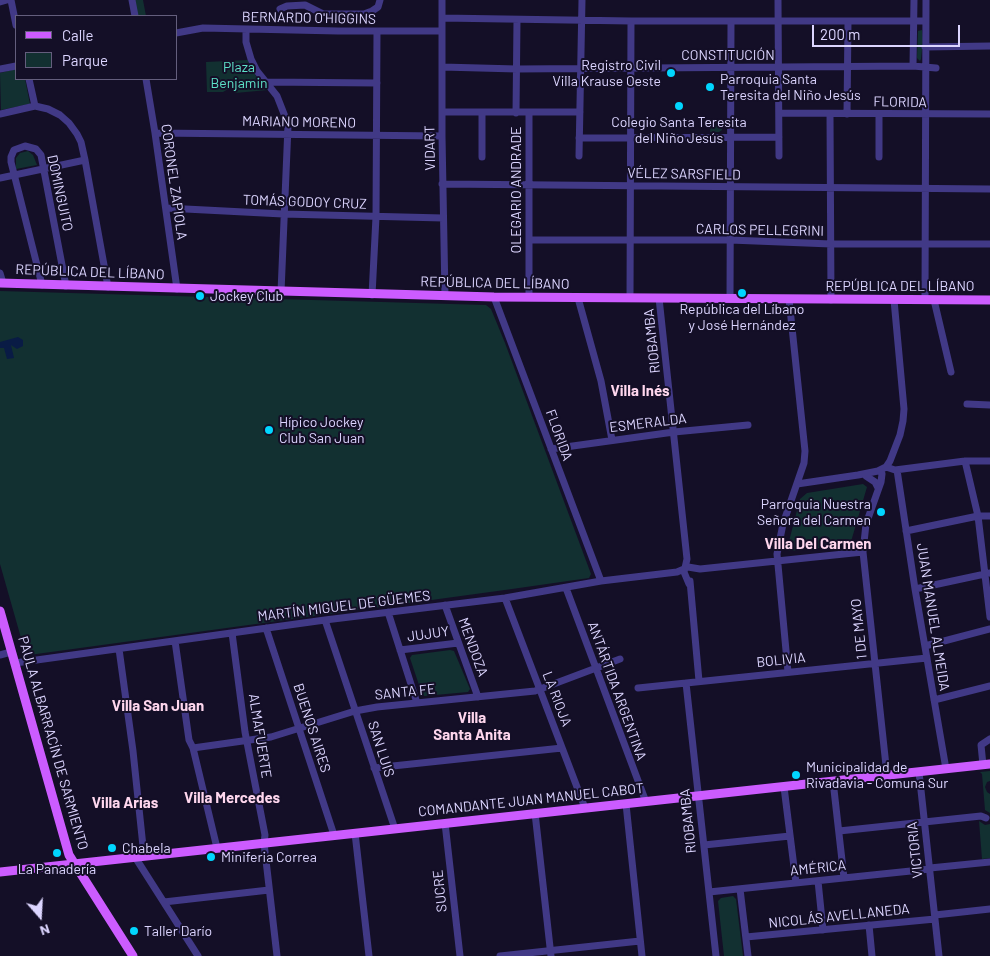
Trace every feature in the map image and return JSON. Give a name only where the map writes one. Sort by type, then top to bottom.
[{"type":"main road","name":"REPÚBLICA DEL LÍBANO","points":[[2,283],[372,295],[990,300]]},
{"type":"main road","name":"PAULA ALBARRACÍN DE SARMIENTO","points":[[0,611],[69,855],[133,956]]},
{"type":"main road","name":"COMANDANTE JUAN MANUEL CABOT","points":[[0,872],[986,765]]},
{"type":"street","points":[[0,2],[9,0],[15,21]]},
{"type":"street","points":[[132,0],[135,15]]},
{"type":"street","points":[[283,5],[305,5],[324,14],[364,14],[372,12],[378,7],[380,0]]},
{"type":"street","name":"VIDART","points":[[442,0],[442,184],[445,296]]},
{"type":"street","points":[[579,156],[582,0]]},
{"type":"street","points":[[778,0],[779,156]]},
{"type":"street","points":[[913,66],[914,0]]},
{"type":"street","points":[[926,0],[925,244],[930,300],[951,372]]},
{"type":"street","points":[[442,18],[732,22],[925,21]]},
{"type":"street","name":"OLEGARIO ANDRADE","points":[[516,112],[517,20]]},
{"type":"street","points":[[630,298],[631,21]]},
{"type":"street","points":[[730,299],[732,22]]},
{"type":"street","points":[[848,22],[848,114]]},
{"type":"street","name":"BERNARDO O'HIGGINS","points":[[178,33],[204,28],[441,32]]},
{"type":"street","points":[[246,29],[246,42],[256,71],[274,92],[286,119],[281,292]]},
{"type":"street","points":[[372,295],[376,217],[377,31]]},
{"type":"street","points":[[925,47],[990,46]]},
{"type":"street","points":[[0,69],[15,66]]},
{"type":"street","name":"CONSTITUCIÓN","points":[[442,67],[913,66],[936,68]]},
{"type":"street","points":[[29,80],[35,106]]},
{"type":"street","name":"CORONEL ZAPIOLA","points":[[146,80],[177,289]]},
{"type":"street","points":[[266,82],[377,83]]},
{"type":"street","points":[[0,114],[35,106],[54,112],[69,123],[81,142],[108,287]]},
{"type":"street","points":[[442,112],[580,112]]},
{"type":"street","points":[[482,112],[482,157]]},
{"type":"street","name":"OLEGARIO ANDRADE","points":[[529,112],[529,297]]},
{"type":"street","name":"FLORIDA","points":[[779,113],[990,114]]},
{"type":"street","points":[[830,114],[831,300]]},
{"type":"street","points":[[879,114],[879,157]]},
{"type":"street","name":"MARIANO MORENO","points":[[155,133],[442,136]]},
{"type":"street","points":[[579,138],[779,137]]},
{"type":"street","name":"DOMINGUITO","points":[[42,285],[11,156],[14,150],[25,146],[39,152],[44,169],[66,286]]},
{"type":"street","points":[[0,178],[85,160]]},
{"type":"street","name":"VÉLEZ SARSFIELD","points":[[442,184],[990,189]]},
{"type":"street","name":"TOMÁS GODOY CRUZ","points":[[166,208],[283,214],[443,218]]},
{"type":"street","name":"CARLOS PELLEGRINI","points":[[529,240],[730,240],[830,244],[990,244]]},
{"type":"street","points":[[0,273],[2,283]]},
{"type":"street","name":"FLORIDA","points":[[494,297],[600,581]]},
{"type":"street","points":[[578,298],[601,381],[612,440]]},
{"type":"street","name":"RIOBAMBA","points":[[660,298],[699,681]]},
{"type":"street","points":[[788,672],[777,561],[783,524],[805,458],[789,299]]},
{"type":"street","name":"1 DE MAYO","points":[[887,776],[863,552],[866,524],[900,435],[904,409],[894,300]]},
{"type":"street","points":[[967,404],[990,405]]},
{"type":"street","name":"ESMERALDA","points":[[551,449],[674,432],[748,425]]},
{"type":"street","points":[[796,484],[965,461],[990,461]]},
{"type":"street","points":[[965,461],[978,516],[987,573],[990,617]]},
{"type":"street","points":[[862,476],[873,480],[887,473]]},
{"type":"street","name":"JUAN MANUEL ALMEIDA","points":[[887,473],[906,531],[946,769]]},
{"type":"street","points":[[906,531],[978,516],[990,516]]},
{"type":"street","name":"MARTÍN MIGUEL DE GÜEMES","points":[[15,663],[325,620],[505,598],[600,581],[863,552]]},
{"type":"street","points":[[915,589],[987,573]]},
{"type":"street","name":"ANTÁRTIDA ARGENTINA","points":[[566,588],[646,802]]},
{"type":"street","name":"LA RIOJA","points":[[505,598],[585,808]]},
{"type":"street","name":"MENDOZA","points":[[445,605],[478,697]]},
{"type":"street","points":[[388,612],[417,703]]},
{"type":"street","name":"SAN LUIS","points":[[325,620],[395,829]]},
{"type":"street","name":"BUENOS AIRES","points":[[266,628],[334,835]]},
{"type":"street","points":[[925,646],[990,629]]},
{"type":"street","name":"ALMAFUERTE","points":[[232,633],[247,741],[265,835],[264,843],[277,956]]},
{"type":"street","points":[[176,641],[189,740],[217,848]]},
{"type":"street","name":"JUJUY","points":[[400,650],[458,643]]},
{"type":"street","points":[[119,649],[133,751],[139,856],[164,902],[198,956]]},
{"type":"street","points":[[0,655],[12,652]]},
{"type":"street","name":"BOLIVIA","points":[[638,688],[927,658]]},
{"type":"street","name":"SANTA FE","points":[[192,748],[271,737],[355,710],[535,691],[620,659]]},
{"type":"street","name":"RIOBAMBA","points":[[686,683],[716,956]]},
{"type":"street","points":[[934,700],[990,686]]},
{"type":"street","points":[[986,765],[981,745],[990,739]]},
{"type":"street","points":[[374,768],[562,748]]},
{"type":"street","name":"VICTORIA","points":[[919,772],[939,956]]},
{"type":"street","points":[[833,781],[844,878]]},
{"type":"street","points":[[784,786],[796,883]]},
{"type":"street","points":[[626,804],[642,956]]},
{"type":"street","points":[[535,814],[551,953]]},
{"type":"street","points":[[839,831],[981,816],[986,818]]},
{"type":"street","name":"SUCRE","points":[[445,823],[460,956]]},
{"type":"street","points":[[354,833],[369,956]]},
{"type":"street","points":[[704,845],[790,836]]},
{"type":"street","name":"AMÉRICA","points":[[709,892],[990,862]]},
{"type":"street","points":[[818,880],[823,930]]},
{"type":"street","points":[[740,889],[748,956]]},
{"type":"street","points":[[164,902],[270,890]]},
{"type":"street","name":"NICOLÁS AVELLANEDA","points":[[746,937],[869,925],[990,909]]},
{"type":"street","points":[[869,925],[872,956]]},
{"type":"street","points":[[500,956],[551,953],[640,941]]},
{"type":"green space","points":[[134,0],[143,0],[146,15],[137,15]]},
{"type":"green space","points":[[922,30],[923,40],[920,61],[917,58],[918,31]]},
{"type":"green space","name":"Plaza Benjamin","points":[[248,60],[256,76],[268,90],[235,93],[230,88],[223,92],[207,92],[206,62]]},
{"type":"green space","points":[[15,69],[15,80],[25,80],[30,104],[1,110],[0,73]]},
{"type":"green space","points":[[722,120],[722,130],[710,132],[711,121]]},
{"type":"green space","points":[[28,151],[33,155],[37,165],[16,169],[16,158],[20,153]]},
{"type":"green space","name":"Hípico Jockey Club San Juan","points":[[0,291],[486,305],[491,309],[505,343],[591,574],[589,578],[29,655],[25,652],[0,564]]},
{"type":"green space","points":[[863,484],[867,487],[850,545],[789,551],[787,549],[800,499],[807,493]]},
{"type":"green space","points":[[454,651],[470,689],[468,692],[424,696],[410,658],[412,655]]},
{"type":"green space","points":[[990,771],[990,781],[987,782],[985,787],[990,794],[990,813],[985,810],[982,774],[980,772]]},
{"type":"green space","points":[[979,821],[985,825],[990,824],[990,858],[982,859]]},
{"type":"green space","points":[[733,896],[736,899],[743,956],[724,956],[718,901],[721,898]]},
{"type":"water","points":[[18,337],[23,340],[23,346],[17,349],[11,345],[14,358],[7,359],[4,348],[0,348],[0,342]]},
{"type":"place","name":"Registro Civil Villa Krause Oeste","points":[[671,73]]},
{"type":"place","name":"Parroquia Santa Teresita del Niño Jesús","points":[[710,87]]},
{"type":"place","name":"Colegio Santa Teresita del Niño Jesús","points":[[679,106]]},
{"type":"place","name":"República del Líbano y José Hernández","points":[[742,293]]},
{"type":"place","name":"Jockey Club","points":[[200,296]]},
{"type":"place","name":"Hípico Jockey Club San Juan","points":[[269,430]]},
{"type":"place","name":"Parroquia Nuestra Señora del Carmen","points":[[881,512]]},
{"type":"place","name":"Municipalidad de Rivadavia - Comuna Sur","points":[[796,775]]},
{"type":"place","name":"Chabela","points":[[112,848]]},
{"type":"place","name":"La Panadería","points":[[57,853]]},
{"type":"place","name":"Miniferia Correa","points":[[211,857]]},
{"type":"place","name":"Taller Darío","points":[[134,931]]},
{"type":"district","name":"Villa Inés","points":[[640,391]]},
{"type":"district","name":"Villa Del Carmen","points":[[818,544]]},
{"type":"district","name":"Villa San Juan","points":[[158,706]]},
{"type":"district","name":"Villa Santa Anita","points":[[472,726]]},
{"type":"district","name":"Villa Mercedes","points":[[232,798]]},
{"type":"district","name":"Villa Arias","points":[[125,803]]}]
